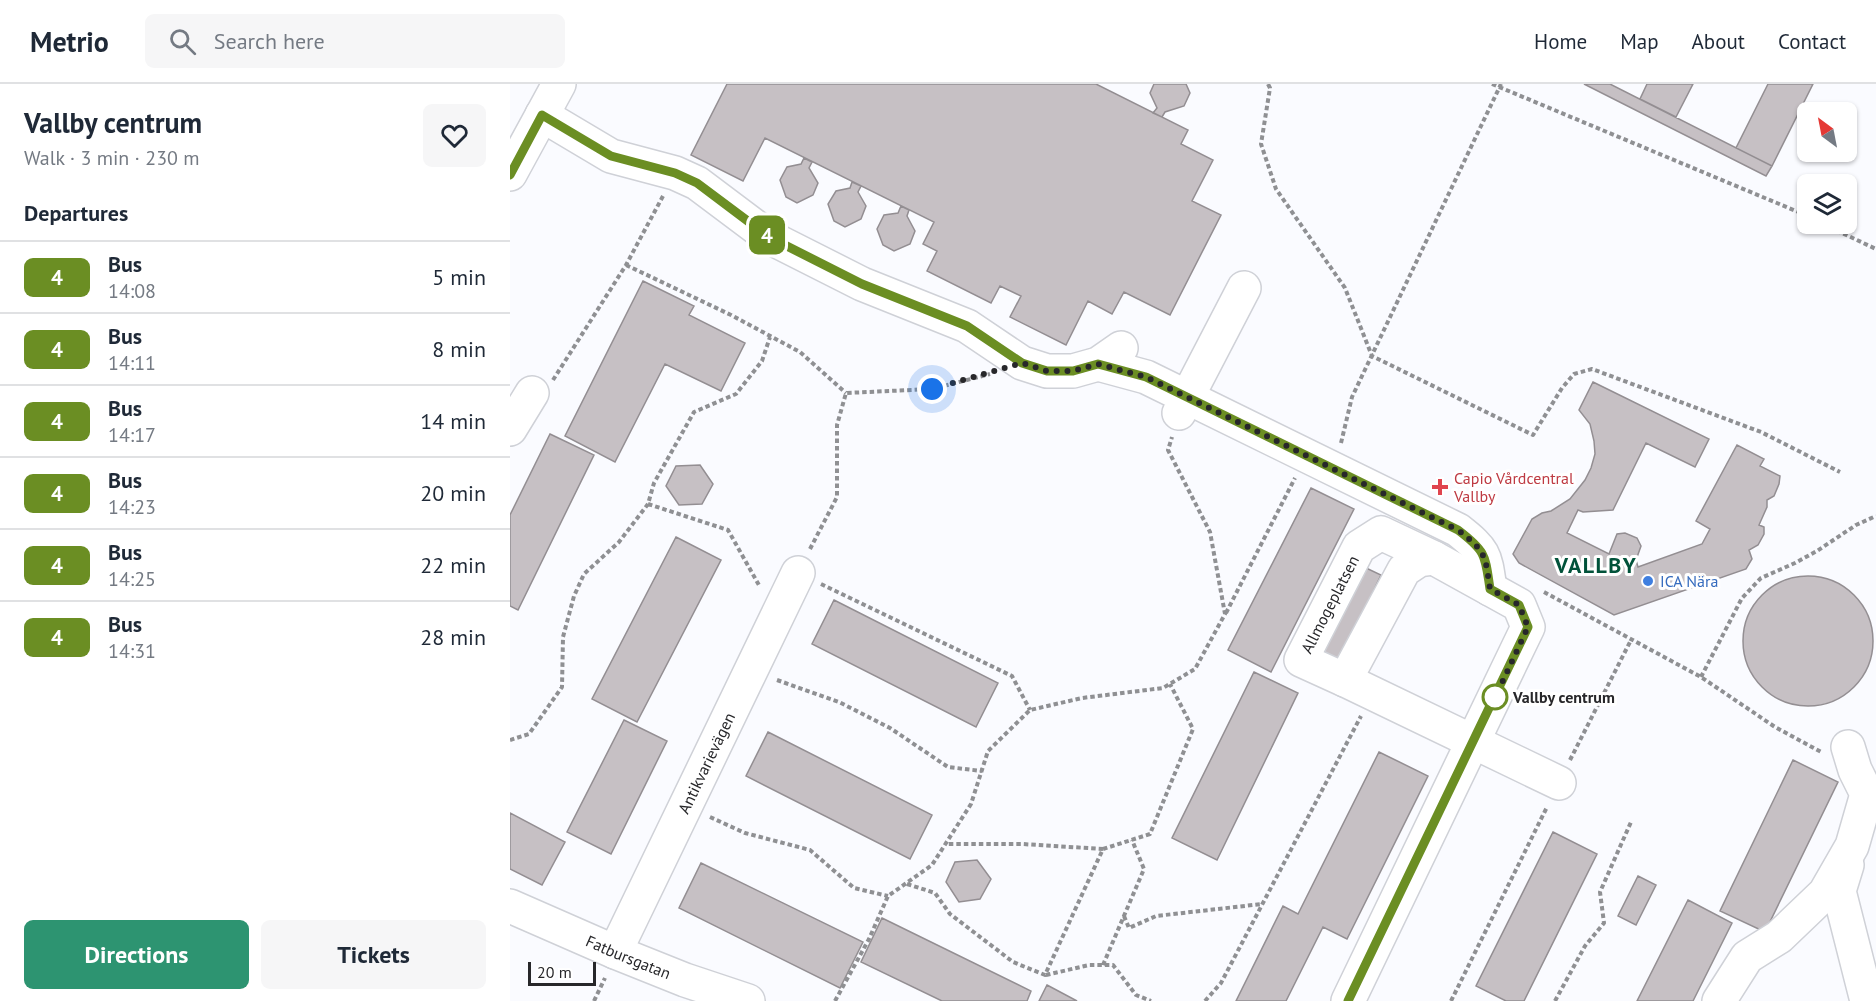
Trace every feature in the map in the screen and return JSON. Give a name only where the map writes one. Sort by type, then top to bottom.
[{"type":"street","points":[[510,174],[559,84]]},
{"type":"street","points":[[542,115],[611,156],[675,173],[697,183],[769,237],[862,284],[967,326],[1022,363],[1047,371],[1073,371],[1109,356],[1146,377],[1183,405],[1314,470],[1458,530],[1478,545],[1485,560],[1490,589]]},
{"type":"street","points":[[1183,405],[1244,288]]},
{"type":"street","points":[[510,429],[532,393]]},
{"type":"street","name":"Allmogeplatsen","points":[[1473,743],[1528,627],[1519,605],[1434,558],[1381,533],[1359,547],[1301,660],[1473,743],[1559,783]]},
{"type":"street","points":[[1359,687],[1404,570],[1419,560],[1434,558]]},
{"type":"street","name":"Antikvarievägen","points":[[615,952],[798,573]]},
{"type":"street","points":[[1348,1001],[1473,743]]},
{"type":"street","points":[[1851,759],[1867,794],[1839,891],[1867,1001]]},
{"type":"street","points":[[1719,1001],[1747,957],[1779,937],[1825,893],[1852,846]]},
{"type":"street","name":"Fatbursgatan","points":[[510,906],[685,980],[748,1001]]},
{"type":"path","points":[[1268,84],[1270,88],[1261,144],[1276,189],[1345,288],[1372,356],[1533,435],[1574,374],[1592,369],[1761,432],[1840,472]]},
{"type":"path","points":[[1492,84],[1797,211]]},
{"type":"path","points":[[835,1001],[869,939],[888,896],[932,865],[971,804],[988,751],[1030,710],[1082,698],[1163,688],[1195,669],[1314,470],[1341,445],[1352,398],[1500,86]]},
{"type":"path","points":[[532,393],[555,379],[626,265],[675,173]]},
{"type":"path","points":[[1844,234],[1876,249]]},
{"type":"path","points":[[626,265],[731,315],[800,352],[846,393],[932,389],[1022,363]]},
{"type":"path","points":[[510,740],[529,734],[562,687],[563,638],[574,596],[584,573],[619,542],[648,504],[654,483],[694,412],[736,394],[762,361],[770,337]]},
{"type":"path","points":[[846,393],[837,425],[837,497],[798,573],[1012,676],[1030,710]]},
{"type":"path","points":[[1183,405],[1168,450],[1210,532],[1226,614]]},
{"type":"path","points":[[648,504],[728,530],[777,616]]},
{"type":"path","points":[[1701,677],[1742,598],[1761,578],[1795,563],[1856,525],[1876,516]]},
{"type":"path","points":[[1451,1001],[1631,640],[1701,677],[1774,728],[1851,759]]},
{"type":"path","points":[[751,671],[839,702],[890,728],[948,767],[982,771]]},
{"type":"path","points":[[946,844],[1022,844],[1103,849],[1150,834],[1194,729],[1170,684]]},
{"type":"path","points":[[1204,1001],[1221,983],[1263,904],[1359,687]]},
{"type":"path","points":[[685,806],[745,833],[810,850],[854,888],[888,896]]},
{"type":"path","points":[[1555,1001],[1585,946],[1604,923],[1600,892],[1631,822]]},
{"type":"path","points":[[1103,965],[1144,869],[1132,840]]},
{"type":"path","points":[[1045,975],[1103,849]]},
{"type":"path","points":[[906,884],[935,893],[950,914],[1013,962],[1045,975],[1089,965],[1113,965],[1136,995],[1151,1001]]},
{"type":"path","points":[[1124,916],[1129,928],[1156,916],[1263,904]]},
{"type":"building","points":[[727,84],[1096,84],[1188,130],[1181,144],[1213,160],[1192,201],[1221,215],[1170,315],[1124,292],[1112,314],[1088,301],[1066,345],[1010,317],[1021,296],[1000,286],[991,303],[927,271],[937,251],[923,244],[934,222],[765,138],[743,181],[691,155]]},
{"type":"building","points":[[1154,84],[1186,84],[1190,93],[1184,106],[1165,112],[1162,117],[1153,113],[1157,108],[1150,93]]},
{"type":"building","points":[[1584,84],[1610,84],[1772,166],[1766,176]]},
{"type":"building","points":[[1647,84],[1693,84],[1676,117],[1640,99]]},
{"type":"building","points":[[1768,84],[1813,84],[1804,102],[1797,102],[1797,116],[1772,166],[1736,148]]},
{"type":"building","points":[[804,158],[812,162],[809,168],[818,183],[813,195],[797,203],[786,197],[780,180],[787,167],[801,164]]},
{"type":"building","points":[[852,182],[861,186],[858,192],[866,206],[861,219],[845,227],[834,221],[828,204],[836,191],[850,188]]},
{"type":"building","points":[[901,206],[909,210],[907,216],[915,231],[910,244],[894,251],[883,245],[877,229],[884,215],[898,213]]},
{"type":"building","points":[[643,281],[694,306],[689,315],[745,343],[721,391],[665,364],[615,462],[565,436]]},
{"type":"building","points":[[1593,382],[1709,439],[1695,467],[1646,443],[1613,510],[1583,512],[1578,510],[1567,533],[1609,554],[1617,534],[1625,533],[1637,538],[1641,546],[1636,560],[1638,567],[1702,544],[1710,529],[1696,521],[1737,445],[1764,459],[1760,466],[1780,476],[1774,496],[1767,500],[1767,507],[1759,525],[1764,527],[1764,534],[1758,545],[1749,550],[1752,559],[1746,569],[1614,615],[1519,563],[1513,554],[1532,519],[1570,499],[1591,468],[1595,454],[1594,441],[1590,424],[1579,410]]},
{"type":"building","points":[[550,434],[594,455],[518,610],[510,606],[510,515]]},
{"type":"building","points":[[700,465],[713,484],[702,504],[679,505],[666,486],[676,466]]},
{"type":"building","points":[[1311,488],[1354,509],[1271,672],[1228,650]]},
{"type":"building","points":[[676,537],[721,560],[637,722],[592,699]]},
{"type":"building","points":[[1364,567],[1381,575],[1337,668],[1320,659]]},
{"type":"building","points":[[1808,576],[1833,581],[1854,595],[1868,616],[1873,641],[1868,666],[1854,687],[1833,701],[1808,706],[1783,701],[1762,687],[1748,666],[1743,641],[1748,616],[1762,595],[1783,581]]},
{"type":"building","points":[[834,600],[998,683],[976,727],[812,644]]},
{"type":"building","points":[[1254,672],[1298,693],[1217,860],[1172,838]]},
{"type":"building","points":[[624,720],[667,741],[611,854],[567,832]]},
{"type":"building","points":[[768,732],[932,815],[910,859],[746,776]]},
{"type":"building","points":[[1379,752],[1428,776],[1347,939],[1323,927],[1286,1001],[1236,1001],[1283,906],[1298,914]]},
{"type":"building","points":[[1793,760],[1838,782],[1765,932],[1720,911]]},
{"type":"building","points":[[510,813],[565,842],[542,885],[510,869]]},
{"type":"building","points":[[1553,832],[1597,854],[1524,1001],[1506,1001],[1476,986]]},
{"type":"building","points":[[977,860],[991,879],[980,899],[959,902],[946,882],[955,862]]},
{"type":"building","points":[[701,863],[863,942],[840,988],[679,908]]},
{"type":"building","points":[[1638,876],[1656,885],[1636,925],[1618,916]]},
{"type":"building","points":[[1688,900],[1732,923],[1693,1001],[1637,1001]]},
{"type":"building","points":[[882,918],[1031,991],[1027,1001],[942,1001],[861,962]]},
{"type":"building","points":[[1047,985],[1077,1001],[1039,1001]]},
{"type":"bus line","name":"4","points":[[510,175],[542,115],[611,156],[675,173],[697,183],[769,237],[862,284],[967,326],[1022,363],[1047,371],[1073,371],[1098,364],[1146,377],[1458,530],[1478,545],[1485,560],[1490,589],[1519,605],[1528,627],[1348,1001]]},
{"type":"place","name":"Capio Vårdcentral Vallby","points":[[1440,487]]},
{"type":"place","name":"ICA Nära","points":[[1648,581]]},
{"type":"place","name":"Vallby centrum","points":[[1495,697]]},
{"type":"district","name":"VALLBY","points":[[1596,565]]},
{"type":"route","points":[[932,389],[1022,363],[1047,371],[1073,371],[1098,364],[1146,377],[1458,530],[1478,545],[1485,560],[1490,589],[1519,605],[1528,627],[1492,704],[1495,697]]}]
